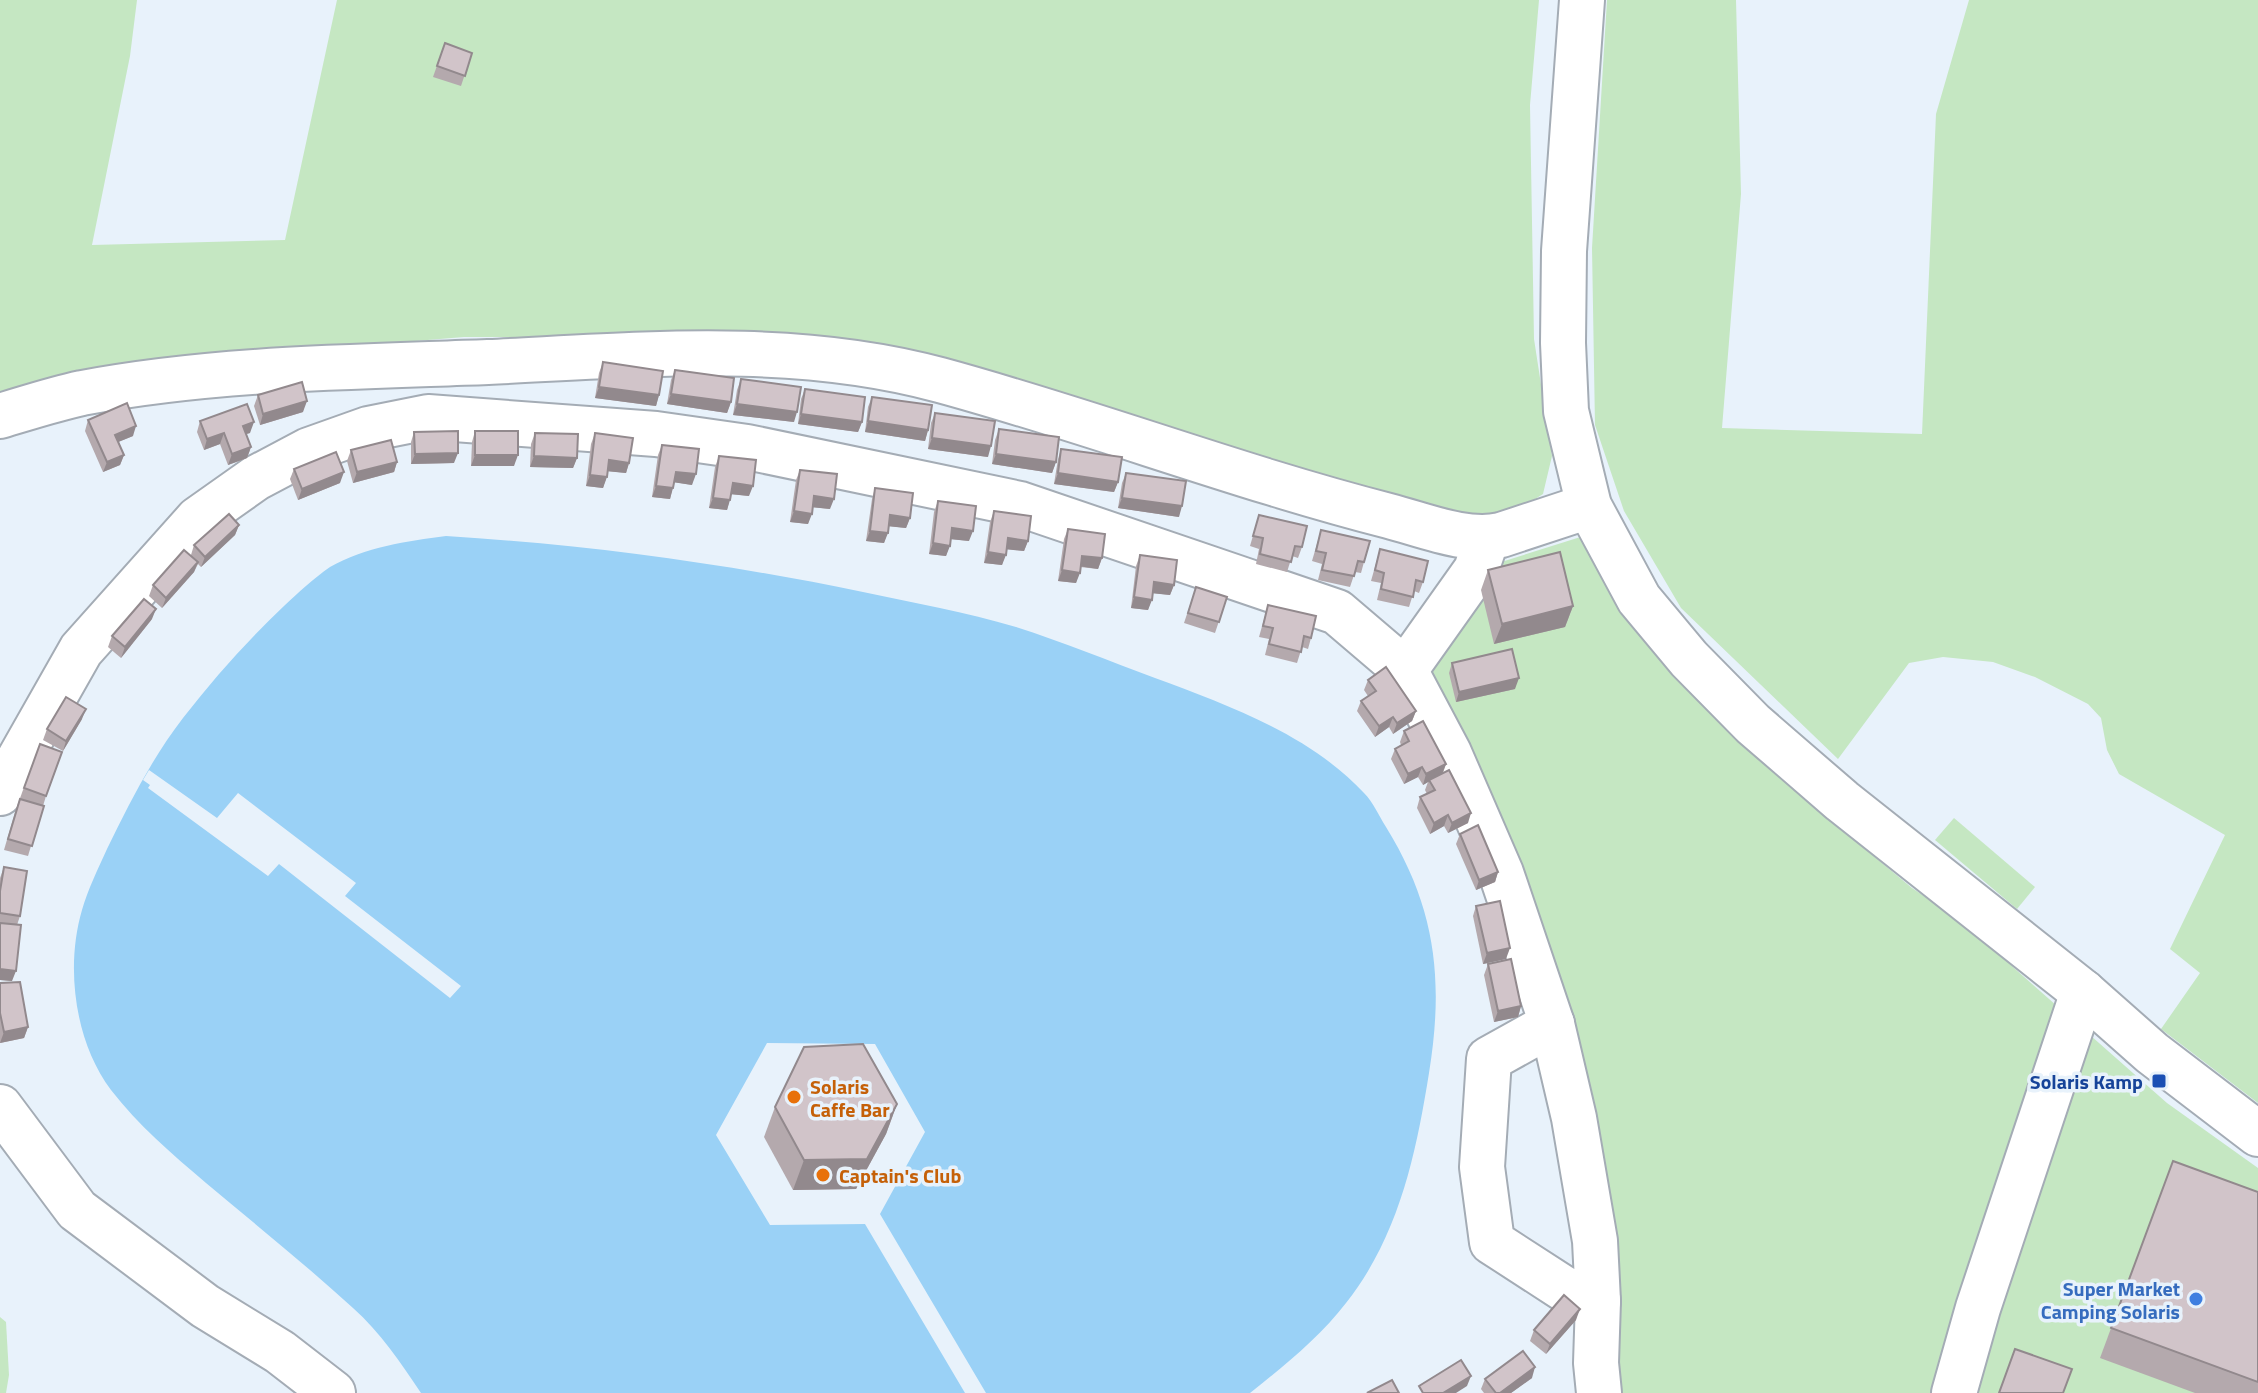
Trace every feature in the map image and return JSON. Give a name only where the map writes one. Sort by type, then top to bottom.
[{"type":"street","points":[[1582,0],[1564,251],[1566,411],[1589,506],[1639,599],[1689,659],[1753,724],[1842,801],[2083,992],[2152,1053],[2258,1134]]},
{"type":"street","points":[[0,416],[79,394],[232,373],[675,354],[797,355],[937,379],[1354,507],[1487,538],[1589,506]]},
{"type":"street","points":[[0,793],[81,650],[198,519],[256,478],[309,450],[368,429],[428,417],[656,434],[747,447],[1020,504],[1337,612],[1405,670],[1449,753],[1501,873],[1552,1024],[1574,1118],[1595,1241],[1599,1393]]},
{"type":"street","points":[[1405,670],[1476,570],[1487,538]]},
{"type":"street","points":[[1954,1393],[1978,1308],[2083,992]]},
{"type":"street","points":[[1552,1024],[1489,1059],[1482,1167],[1492,1242],[1563,1288],[1598,1301]]},
{"type":"street","points":[[0,1107],[77,1210],[205,1306],[280,1352],[333,1393]]},
{"type":"green space","points":[[0,0],[137,0],[130,56],[92,245],[285,240],[337,0],[1539,0],[1530,105],[1534,339],[1552,456],[1543,494],[1513,513],[1462,516],[670,337],[464,337],[125,365],[0,397]]},
{"type":"green space","points":[[1607,0],[1736,0],[1741,194],[1722,428],[1922,434],[1936,114],[1969,0],[2258,0],[2258,1103],[2161,1029],[2200,973],[2170,949],[2225,835],[2119,774],[2107,750],[2101,718],[2088,704],[2035,677],[1993,662],[1943,657],[1909,663],[1838,759],[1681,608],[1624,511],[1595,425],[1592,248]]},
{"type":"green space","points":[[1590,534],[1725,726],[1811,804],[1912,888],[1975,930],[2167,1103],[2258,1168],[2258,1393],[1581,1393],[1586,1260],[1545,1040],[1404,686],[1476,570]]},
{"type":"green space","points":[[1954,818],[2035,887],[2017,909],[1935,840]]},
{"type":"green space","points":[[0,1317],[6,1322],[9,1375],[6,1393],[0,1393]]},
{"type":"water","points":[[446,536],[552,544],[759,572],[997,622],[1069,645],[1239,711],[1293,738],[1343,773],[1373,805],[1403,857],[1416,887],[1432,946],[1436,1007],[1424,1103],[1402,1193],[1380,1250],[1336,1316],[1301,1351],[1250,1393],[421,1393],[390,1348],[363,1317],[168,1150],[111,1090],[89,1050],[82,1027],[74,980],[74,956],[87,894],[133,798],[172,733],[231,660],[284,606],[330,567],[372,550]]},
{"type":"pier","points":[[149,770],[217,818],[238,793],[356,883],[345,896],[461,986],[450,998],[279,864],[268,876],[148,788],[150,785],[143,780]]},
{"type":"pier","points":[[767,1043],[875,1044],[925,1132],[880,1214],[986,1393],[965,1393],[865,1224],[770,1225],[716,1135]]},
{"type":"building","points":[[445,43],[472,53],[465,76],[437,66]]},
{"type":"building","points":[[603,362],[663,371],[659,395],[599,387]]},
{"type":"building","points":[[675,370],[734,378],[731,402],[671,394]]},
{"type":"building","points":[[741,379],[801,387],[797,412],[737,404]]},
{"type":"building","points":[[302,382],[307,401],[263,414],[258,395]]},
{"type":"building","points":[[805,389],[865,397],[862,422],[801,414]]},
{"type":"building","points":[[872,397],[932,405],[928,430],[868,421]]},
{"type":"building","points":[[127,403],[136,426],[115,435],[124,455],[107,462],[88,420]]},
{"type":"building","points":[[247,404],[254,422],[243,426],[251,447],[232,454],[224,433],[207,439],[200,421]]},
{"type":"building","points":[[935,413],[995,421],[991,446],[932,438]]},
{"type":"building","points":[[999,429],[1059,437],[1056,462],[996,454]]},
{"type":"building","points":[[458,431],[458,453],[415,454],[414,432]]},
{"type":"building","points":[[475,431],[518,431],[518,455],[475,455]]},
{"type":"building","points":[[535,433],[578,434],[577,458],[534,456]]},
{"type":"building","points":[[595,433],[633,438],[629,463],[609,460],[607,477],[590,475]]},
{"type":"building","points":[[391,440],[397,462],[357,472],[351,450]]},
{"type":"building","points":[[662,445],[699,449],[696,474],[676,472],[673,488],[656,486]]},
{"type":"building","points":[[1061,449],[1122,457],[1118,482],[1058,473]]},
{"type":"building","points":[[336,452],[344,472],[302,489],[294,469]]},
{"type":"building","points":[[719,456],[756,460],[753,486],[733,483],[730,500],[713,498]]},
{"type":"building","points":[[800,470],[837,474],[834,499],[814,496],[812,514],[794,511]]},
{"type":"building","points":[[1126,473],[1186,481],[1182,506],[1122,498]]},
{"type":"building","points":[[875,488],[913,493],[910,518],[890,515],[888,533],[870,531]]},
{"type":"building","points":[[938,501],[976,506],[973,531],[952,528],[950,546],[933,543]]},
{"type":"building","points":[[994,511],[1031,516],[1028,541],[1008,538],[1006,555],[988,552]]},
{"type":"building","points":[[229,514],[239,525],[205,557],[194,545]]},
{"type":"building","points":[[1259,515],[1307,526],[1302,547],[1295,546],[1291,562],[1260,554],[1263,538],[1253,536]]},
{"type":"building","points":[[1068,529],[1105,534],[1102,558],[1082,556],[1080,573],[1062,570]]},
{"type":"building","points":[[1321,530],[1370,541],[1364,562],[1358,561],[1354,576],[1322,570],[1326,553],[1316,551]]},
{"type":"building","points":[[1380,549],[1428,561],[1423,582],[1416,580],[1413,597],[1381,589],[1384,573],[1375,570]]},
{"type":"building","points":[[184,550],[198,562],[166,598],[153,585]]},
{"type":"building","points":[[1560,552],[1573,606],[1502,624],[1488,570]]},
{"type":"building","points":[[1140,555],[1177,560],[1174,585],[1154,582],[1152,600],[1134,597]]},
{"type":"building","points":[[1196,587],[1227,597],[1219,622],[1188,613]]},
{"type":"building","points":[[144,599],[156,609],[125,647],[112,636]]},
{"type":"building","points":[[1268,605],[1316,616],[1311,638],[1304,636],[1301,652],[1269,644],[1273,628],[1263,626]]},
{"type":"building","points":[[1512,649],[1519,678],[1459,692],[1452,663]]},
{"type":"building","points":[[1386,667],[1416,711],[1397,723],[1393,717],[1379,726],[1361,701],[1376,691],[1368,680]]},
{"type":"building","points":[[66,697],[86,709],[66,741],[47,729]]},
{"type":"building","points":[[1423,721],[1446,764],[1426,774],[1422,767],[1408,774],[1395,749],[1409,741],[1404,731]]},
{"type":"building","points":[[40,744],[62,752],[46,796],[24,788]]},
{"type":"building","points":[[1449,770],[1471,813],[1452,823],[1448,815],[1434,823],[1420,797],[1435,790],[1429,780]]},
{"type":"building","points":[[20,799],[44,806],[32,846],[8,839]]},
{"type":"building","points":[[1478,825],[1498,872],[1479,880],[1460,834]]},
{"type":"building","points":[[4,867],[27,871],[20,916],[0,913]]},
{"type":"building","points":[[1500,901],[1510,948],[1487,953],[1476,906]]},
{"type":"building","points":[[0,923],[21,925],[16,971],[0,969]]},
{"type":"building","points":[[1511,959],[1521,1006],[1498,1011],[1488,964]]},
{"type":"building","points":[[20,982],[28,1027],[4,1032],[0,1013],[0,983]]},
{"type":"building","points":[[863,1044],[897,1104],[867,1159],[804,1160],[775,1107],[804,1047]]},
{"type":"building","points":[[2173,1161],[2258,1192],[2258,1382],[2111,1328]]},
{"type":"building","points":[[1564,1295],[1580,1309],[1550,1344],[1534,1330]]},
{"type":"building","points":[[2015,1349],[2072,1369],[2063,1393],[1999,1393]]},
{"type":"building","points":[[1523,1351],[1535,1367],[1496,1393],[1485,1379]]},
{"type":"building","points":[[1461,1360],[1471,1376],[1443,1393],[1423,1393],[1419,1386]]},
{"type":"building","points":[[1392,1380],[1399,1393],[1367,1393]]},
{"type":"place","name":"Solaris Kamp","points":[[2159,1081]]},
{"type":"place","name":"Solaris Caffe Bar","points":[[794,1097]]},
{"type":"place","name":"Captain's Club","points":[[823,1175]]},
{"type":"place","name":"Super Market Camping Solaris","points":[[2196,1299]]}]
